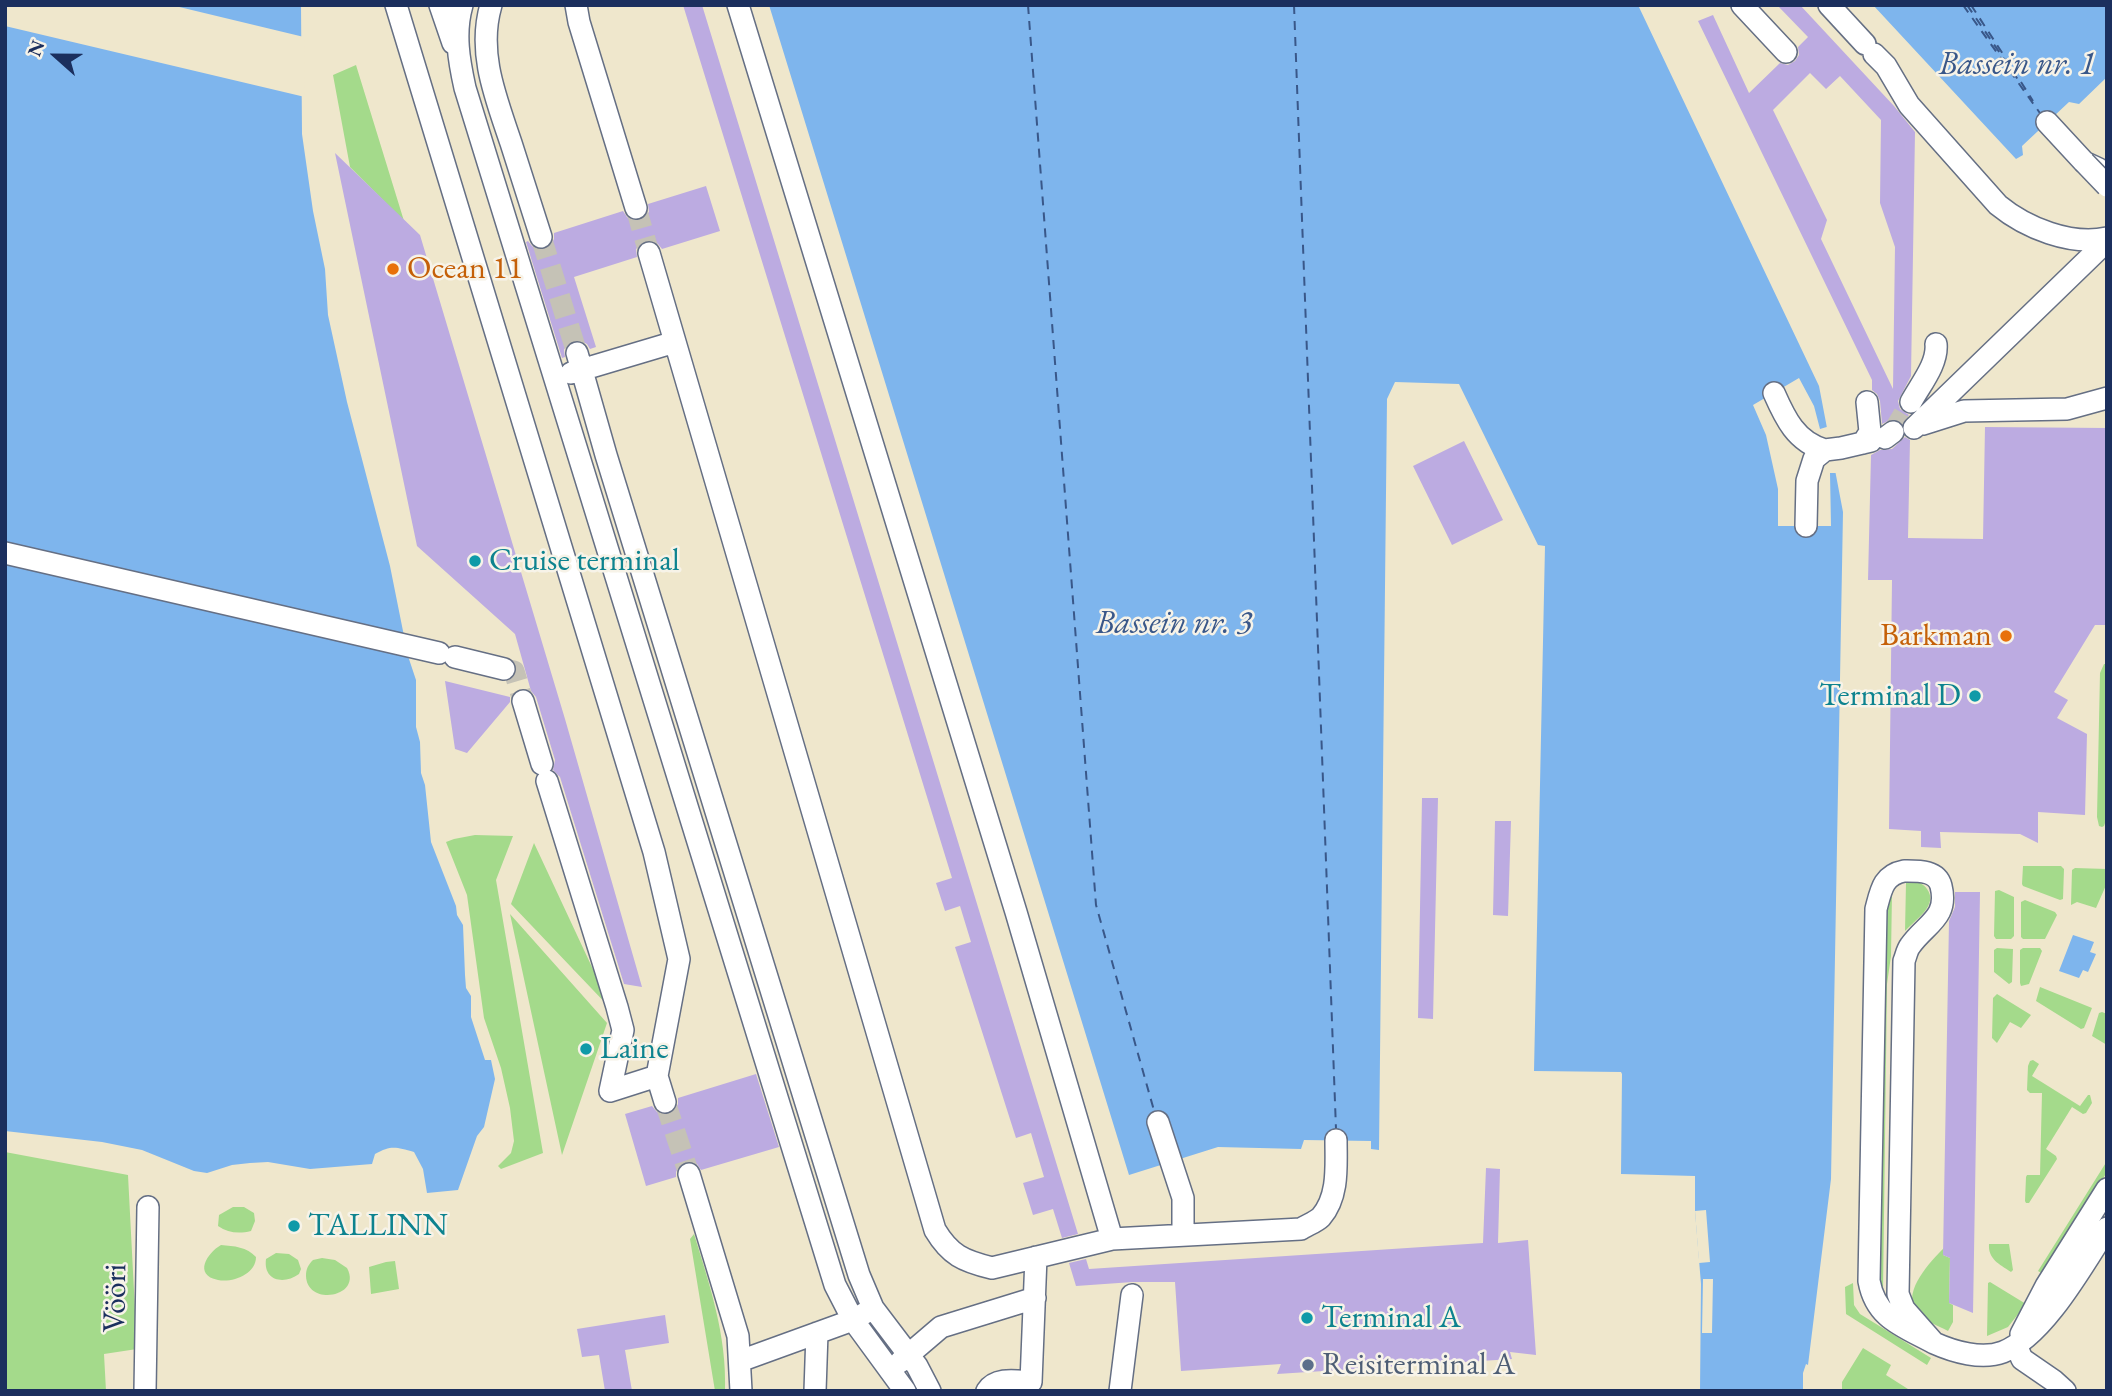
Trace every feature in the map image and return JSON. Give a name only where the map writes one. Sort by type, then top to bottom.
[{"type":"street","points":[[396,5],[654,852],[679,959],[657,1076],[665,1102]]},
{"type":"street","points":[[440,5],[835,1285],[853,1320],[905,1391]]},
{"type":"street","points":[[461,68],[457,25],[462,5]]},
{"type":"street","points":[[462,5],[487,59]]},
{"type":"street","points":[[491,5],[486,30],[487,59],[492,85],[541,237]]},
{"type":"street","points":[[576,5],[636,208]]},
{"type":"street","points":[[738,5],[1008,885],[1112,1239]]},
{"type":"street","points":[[1742,5],[1786,52]]},
{"type":"street","points":[[1829,5],[1886,66],[1909,105],[1998,205],[2029,225],[2072,239],[2107,240]]},
{"type":"street","points":[[2107,186],[2047,122],[2084,162],[2107,197]]},
{"type":"street","points":[[2084,162],[2107,172]]},
{"type":"street","points":[[1886,436],[2107,240]]},
{"type":"street","points":[[649,253],[935,1230],[944,1244],[956,1256],[992,1268],[1112,1239],[1301,1229],[1319,1219],[1331,1202],[1336,1181],[1336,1140]]},
{"type":"street","points":[[555,378],[579,362],[675,342]]},
{"type":"street","points":[[1911,402],[1934,361],[1936,344]]},
{"type":"street","points":[[579,362],[859,1275],[873,1308],[909,1354],[930,1391]]},
{"type":"street","points":[[1774,393],[1795,432],[1825,450]]},
{"type":"street","points":[[1806,526],[1808,474],[1814,459],[1825,450],[1886,436],[1964,411],[2067,409],[2107,398]]},
{"type":"street","points":[[1867,402],[1870,432],[1886,436]]},
{"type":"street","points":[[5,553],[505,669]]},
{"type":"street","points":[[523,701],[623,1030],[610,1091],[657,1076]]},
{"type":"street","points":[[1934,1343],[1909,1315],[1898,1294],[1904,961],[1909,947],[1933,922],[1943,903],[1941,886],[1933,875],[1922,871],[1893,873],[1887,878],[1876,909],[1869,1281],[1872,1296],[1879,1308],[1891,1320],[1934,1343],[1945,1348],[1975,1355],[2002,1353],[2016,1345],[2052,1312],[2101,1250],[2107,1228]]},
{"type":"street","points":[[1158,1122],[1183,1198],[1183,1235]]},
{"type":"street","points":[[689,1174],[737,1336],[741,1391]]},
{"type":"street","points":[[2065,1391],[2022,1359],[2016,1345],[2036,1302],[2107,1189]]},
{"type":"street","name":"Vööri","points":[[145,1391],[148,1207]]},
{"type":"street","points":[[2085,1223],[2107,1222]]},
{"type":"street","points":[[2085,1223],[2101,1250]]},
{"type":"street","points":[[987,1391],[991,1385],[1007,1380],[1030,1387],[1036,1257]]},
{"type":"street","points":[[1120,1391],[1132,1295]]},
{"type":"street","points":[[891,1371],[941,1327],[1035,1298]]},
{"type":"street","points":[[740,1361],[853,1320],[873,1308]]},
{"type":"street","points":[[815,1391],[817,1333]]},
{"type":"green space","points":[[356,65],[404,221],[350,167],[333,75]]},
{"type":"green space","points":[[2104,664],[2107,664],[2105,823],[2102,827],[2099,826],[2097,817],[2100,673]]},
{"type":"green space","points":[[475,835],[513,836],[496,880],[543,1153],[501,1169],[498,1166],[511,1153],[514,1141],[510,1108],[501,1068],[484,1018],[467,895],[446,842]]},
{"type":"green space","points":[[534,843],[612,1010],[511,904]]},
{"type":"green space","points":[[2023,866],[2061,866],[2064,869],[2063,899],[2023,886]]},
{"type":"green space","points":[[2107,869],[2107,883],[2096,908],[2077,902],[2071,905],[2072,870]]},
{"type":"green space","points":[[1912,882],[1925,887],[1930,901],[1924,912],[1905,931],[1906,883]]},
{"type":"green space","points":[[1999,890],[2014,897],[2014,936],[2011,939],[1996,939],[1994,936],[1995,891]]},
{"type":"green space","points":[[1892,893],[1891,956],[1887,984],[1883,1291],[1875,1278],[1881,942],[1887,905]]},
{"type":"green space","points":[[2025,900],[2057,915],[2045,939],[2021,937],[2021,902]]},
{"type":"green space","points":[[510,914],[607,1023],[562,1155]]},
{"type":"green space","points":[[2040,948],[2042,951],[2029,984],[2021,986],[2020,950]]},
{"type":"green space","points":[[2013,949],[2012,982],[2009,984],[1994,972],[1994,950]]},
{"type":"green space","points":[[2040,987],[2092,1008],[2084,1028],[2081,1029],[2036,1001]]},
{"type":"green space","points":[[1997,994],[2031,1015],[2021,1028],[2010,1022],[1997,1043],[1992,1038],[1993,998]]},
{"type":"green space","points":[[2099,1013],[2107,1014],[2107,1045],[2092,1036]]},
{"type":"green space","points":[[2033,1060],[2039,1064],[2032,1076],[2080,1106],[2088,1095],[2092,1103],[2083,1114],[2072,1107],[2046,1149],[2057,1159],[2029,1203],[2026,1203],[2027,1175],[2040,1175],[2042,1093],[2030,1093],[2027,1090],[2028,1066]]},
{"type":"green space","points":[[5,1152],[128,1175],[137,1349],[104,1354],[106,1391],[5,1391]]},
{"type":"green space","points":[[2107,1161],[2107,1172],[2043,1274],[2038,1271]]},
{"type":"green space","points":[[233,1207],[244,1207],[254,1213],[255,1221],[251,1231],[234,1232],[218,1226],[219,1215]]},
{"type":"green space","points":[[694,1234],[720,1331],[725,1391],[715,1391],[690,1239]]},
{"type":"green space","points":[[1989,1244],[2009,1244],[2013,1270],[2011,1272],[1992,1257]]},
{"type":"green space","points":[[221,1245],[249,1251],[256,1257],[248,1273],[224,1281],[206,1274],[204,1269],[207,1258]]},
{"type":"green space","points":[[1944,1248],[1943,1255],[1950,1258],[1949,1303],[1953,1305],[1953,1322],[1948,1331],[1921,1317],[1912,1302],[1915,1285],[1920,1276]]},
{"type":"green space","points":[[276,1253],[289,1254],[298,1260],[301,1269],[299,1274],[281,1280],[271,1276],[266,1259]]},
{"type":"green space","points":[[313,1260],[335,1260],[347,1268],[350,1278],[341,1291],[324,1295],[309,1286],[306,1276],[308,1267]]},
{"type":"green space","points":[[395,1261],[399,1289],[371,1294],[369,1267]]},
{"type":"green space","points":[[1853,1283],[1854,1305],[1860,1314],[1931,1358],[1927,1365],[1846,1314],[1845,1287]]},
{"type":"green space","points":[[1988,1283],[2026,1304],[2008,1327],[1987,1336]]},
{"type":"green space","points":[[1863,1348],[1891,1365],[1886,1375],[1908,1389],[1907,1391],[1842,1391],[1842,1382]]},
{"type":"water","points":[[5,5],[301,5],[302,134],[325,269],[328,315],[347,402],[390,566],[408,656],[416,680],[416,727],[431,842],[463,925],[466,988],[471,996],[471,1017],[485,1060],[491,1060],[495,1079],[484,1127],[477,1136],[458,1190],[427,1193],[423,1169],[414,1152],[398,1148],[385,1149],[375,1154],[372,1164],[310,1169],[268,1162],[232,1165],[207,1173],[194,1171],[142,1150],[102,1142],[5,1131]]},
{"type":"water","name":"Bassein nr. 3","points":[[769,5],[1638,5],[1819,386],[1843,512],[1831,1179],[1808,1365],[1806,1364],[1803,1373],[1803,1391],[1700,1391],[1701,1284],[1695,1176],[1621,1174],[1621,1072],[1534,1071],[1545,546],[1538,545],[1459,384],[1395,382],[1387,399],[1379,1150],[1371,1149],[1371,1141],[1304,1140],[1301,1149],[1218,1147],[1129,1175]]},
{"type":"water","name":"Bassein nr. 1","points":[[1873,5],[2107,5],[2107,77],[2079,104],[2069,102],[2022,146],[2023,155],[2016,159]]},
{"type":"water","points":[[2073,935],[2094,942],[2090,952],[2096,954],[2088,972],[2083,970],[2079,978],[2059,971]]},
{"type":"pier","points":[[5,5],[171,5],[304,37],[305,97],[5,26]]},
{"type":"pier","points":[[1799,378],[1814,406],[1820,429],[1830,426],[1840,473],[1830,473],[1831,526],[1778,526],[1778,489],[1766,435],[1753,405]]},
{"type":"pier","points":[[1706,1210],[1710,1262],[1699,1263],[1695,1211]]},
{"type":"pier","points":[[1703,1279],[1713,1279],[1712,1333],[1702,1333]]},
{"type":"building","points":[[683,5],[702,5],[1078,1234],[1062,1238],[1053,1209],[1033,1215],[1023,1183],[1044,1177],[1031,1133],[1016,1138],[955,947],[971,942],[960,906],[945,911],[936,883],[952,878]]},
{"type":"building","points":[[1777,5],[1800,5],[1915,132],[1911,376],[1898,401],[1900,409],[1909,415],[1902,423],[1892,419],[1882,424],[1880,401],[1872,390],[1872,380],[1698,21],[1713,15],[1749,93],[1780,63],[1788,65],[1795,61],[1799,55],[1798,47],[1808,37]],"holes":[[[1810,73],[1826,89],[1840,76],[1881,120],[1880,203],[1895,247],[1893,389],[1821,239],[1827,220],[1773,110]]]},
{"type":"building","name":"Cruise terminal","points":[[335,153],[420,235],[642,987],[624,984],[560,777],[553,770],[555,760],[515,634],[417,546]]},
{"type":"building","points":[[706,186],[720,231],[662,249],[653,241],[645,241],[636,249],[637,257],[574,277],[596,347],[590,349],[581,341],[573,341],[567,344],[565,357],[562,358],[526,242],[538,250],[544,250],[551,245],[554,233],[623,211],[632,221],[640,220],[649,212],[648,204]]},
{"type":"building","name":"Terminal D","points":[[1985,427],[2107,428],[2107,625],[2095,625],[2054,692],[2068,700],[2057,718],[2087,734],[2085,815],[2038,812],[2038,843],[2020,834],[1940,832],[1941,848],[1921,847],[1921,831],[1889,829],[1892,580],[1868,580],[1871,455],[1880,450],[1892,449],[1905,437],[1910,440],[1908,538],[1983,539]]},
{"type":"building","points":[[1464,441],[1503,520],[1452,545],[1413,466]]},
{"type":"building","points":[[445,681],[510,697],[510,702],[467,753],[455,749]]},
{"type":"building","points":[[1422,798],[1438,798],[1433,1019],[1418,1018]]},
{"type":"building","points":[[1495,821],[1511,821],[1508,916],[1493,915]]},
{"type":"building","points":[[1955,892],[1980,892],[1973,1313],[1949,1303],[1950,1258],[1943,1255],[1949,921],[1955,907]]},
{"type":"building","points":[[756,1074],[779,1147],[701,1170],[697,1164],[686,1161],[679,1166],[676,1177],[646,1186],[625,1114],[652,1106],[657,1112],[668,1115],[675,1110],[678,1098]]},
{"type":"building","name":"Terminal A","points":[[1486,1168],[1500,1169],[1498,1243],[1528,1240],[1536,1355],[1510,1352],[1512,1359],[1277,1374],[1281,1364],[1181,1371],[1175,1282],[1076,1286],[1069,1263],[1086,1259],[1089,1269],[1483,1243]]},
{"type":"building","points":[[665,1315],[669,1343],[625,1350],[632,1391],[605,1391],[599,1355],[582,1357],[577,1329]]},
{"type":"ferry route","points":[[1028,5],[1096,905],[1155,1114]]},
{"type":"ferry route","points":[[1294,5],[1336,1129]]},
{"type":"ferry route","points":[[1963,5],[2042,116]]},
{"type":"ferry route","points":[[1967,5],[2021,84]]},
{"type":"ferry route","points":[[1971,5],[2016,74]]},
{"type":"ferry route","points":[[2021,82],[2033,101]]},
{"type":"tunnel","points":[[636,208],[649,253]]},
{"type":"tunnel","points":[[541,237],[577,353]]},
{"type":"tunnel","points":[[1893,432],[1911,402]]},
{"type":"tunnel","points":[[504,669],[514,671],[523,701]]},
{"type":"tunnel","points":[[665,1102],[689,1174]]},
{"type":"place","name":"Ocean 11","points":[[393,269]]},
{"type":"place","name":"Cruise terminal","points":[[475,561]]},
{"type":"place","name":"Barkman","points":[[2006,636]]},
{"type":"place","name":"Terminal D","points":[[1975,696]]},
{"type":"place","name":"Laine","points":[[586,1049]]},
{"type":"place","name":"TALLINN","points":[[294,1226]]},
{"type":"place","name":"Terminal A","points":[[1307,1318]]},
{"type":"place","name":"Reisiterminal A","points":[[1308,1365]]}]
